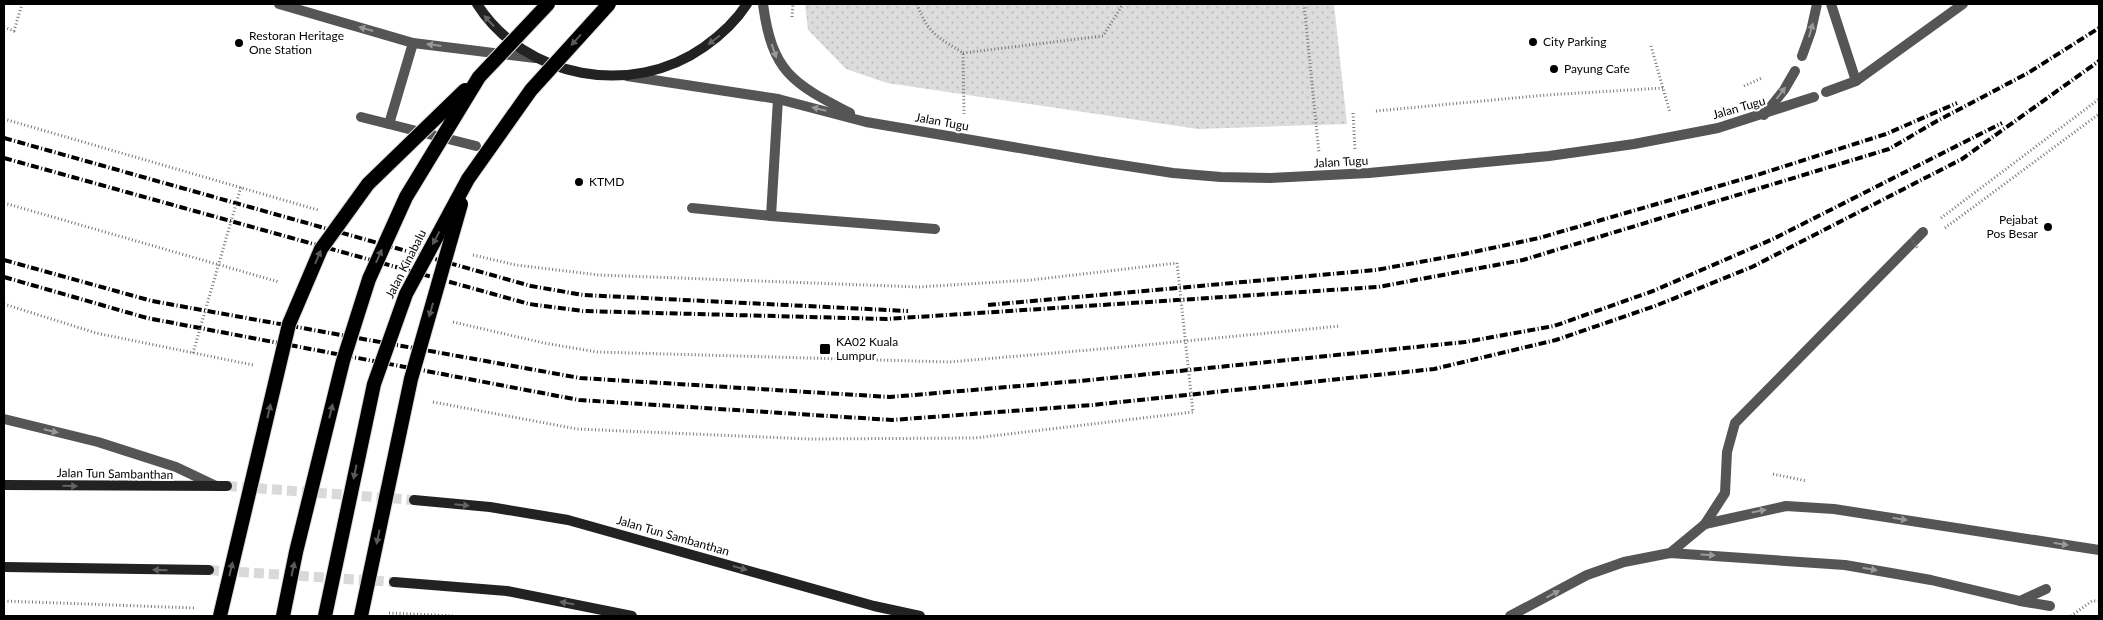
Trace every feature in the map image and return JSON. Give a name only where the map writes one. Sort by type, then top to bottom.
[{"type":"highway","name":"Jalan Kinabalu","points":[[283,616],[296,552],[343,361],[369,278],[406,197],[479,77],[548,4]]},
{"type":"highway","name":"Jalan Kinabalu","points":[[324,616],[374,384],[406,294],[468,179],[531,90],[609,4]]},
{"type":"highway","points":[[220,616],[289,324],[322,249],[368,184],[479,77]]},
{"type":"highway","points":[[361,616],[411,379],[468,179]]},
{"type":"main road","points":[[477,4],[485,16],[508,39],[535,58],[564,70],[595,76],[627,76],[660,70],[692,56],[719,36],[746,4]]},
{"type":"main road","name":"Jalan Tun Sambanthan","points":[[4,484],[227,486]]},
{"type":"main road","name":"Jalan Tun Sambanthan","points":[[414,500],[490,507],[568,520],[874,606],[920,616]]},
{"type":"main road","points":[[4,567],[209,570]]},
{"type":"main road","points":[[394,582],[506,591],[632,616]]},
{"type":"street","points":[[279,4],[413,43],[535,58]]},
{"type":"street","name":"Jalan Tugu","points":[[763,4],[766,26],[778,60],[787,74],[813,94],[866,122]]},
{"type":"street","points":[[1802,56],[1811,32],[1817,4]]},
{"type":"street","points":[[1831,4],[1856,81]]},
{"type":"street","points":[[1826,92],[1856,81],[1964,4]]},
{"type":"street","points":[[390,124],[413,43]]},
{"type":"street","points":[[1764,115],[1784,90],[1795,71]]},
{"type":"street","name":"Jalan Tugu","points":[[627,76],[778,99],[866,122],[1173,173],[1270,178],[1369,173],[1539,157],[1677,137],[1764,115],[1814,97]]},
{"type":"street","points":[[771,216],[778,99]]},
{"type":"street","points":[[361,117],[476,146]]},
{"type":"street","points":[[692,208],[935,229]]},
{"type":"street","points":[[1670,552],[1705,524],[1725,493],[1727,452],[1735,423],[1923,232]]},
{"type":"street","points":[[4,419],[98,442],[176,467],[216,486]]},
{"type":"street","points":[[1705,524],[1786,506],[1834,509],[2094,549]]},
{"type":"street","points":[[1510,616],[1588,576],[1624,562],[1670,552],[1845,565],[1931,580],[2020,601],[2050,606]]},
{"type":"street","points":[[2020,601],[2046,589]]},
{"type":"path","points":[[4,27],[14,30],[22,4]]},
{"type":"path","points":[[792,4],[792,25]]},
{"type":"path","points":[[917,4],[921,17],[935,36],[963,53],[1103,36],[1123,4]]},
{"type":"path","points":[[1304,4],[1319,154]]},
{"type":"path","points":[[1651,46],[1677,137]]},
{"type":"path","points":[[963,53],[964,114]]},
{"type":"path","points":[[1376,111],[1546,95],[1663,88]]},
{"type":"path","points":[[1923,232],[2099,99]]},
{"type":"path","points":[[954,113],[973,116]]},
{"type":"path","points":[[1353,113],[1355,153]]},
{"type":"path","points":[[1942,231],[2099,114]]},
{"type":"path","points":[[4,119],[321,211]]},
{"type":"path","points":[[1309,154],[1328,154]]},
{"type":"path","points":[[193,353],[241,188]]},
{"type":"path","points":[[4,203],[287,284]]},
{"type":"path","points":[[1911,238],[1918,248],[1926,243]]},
{"type":"path","points":[[431,401],[577,429],[808,439],[975,438],[1193,412],[1177,263],[1031,280],[919,288],[599,275],[516,265],[470,254]]},
{"type":"path","points":[[4,304],[96,333],[260,366]]},
{"type":"path","points":[[449,321],[544,343],[597,352],[949,362],[1184,342],[1340,326]]},
{"type":"path","points":[[1773,474],[1813,482]]},
{"type":"path","points":[[2071,616],[2092,601],[2099,601]]},
{"type":"path","points":[[4,602],[201,609]]},
{"type":"path","points":[[388,613],[455,616]]},
{"type":"shaded area","points":[[805,4],[1334,4],[1347,124],[1198,129],[887,83],[846,69],[808,30]]},
{"type":"tunnel","points":[[227,486],[414,500]]},
{"type":"tunnel","points":[[209,570],[394,582]]},
{"type":"railway","points":[[4,158],[529,304],[583,311],[886,319],[1378,287],[1523,260],[1889,149],[1937,121],[2028,73],[2099,28]]},
{"type":"railway","points":[[4,277],[147,318],[579,400],[892,420],[1092,405],[1434,369],[1556,340],[1655,306],[1752,267],[1962,159],[2099,61]]},
{"type":"railway","points":[[988,305],[1376,270],[1464,254],[1539,238],[1757,175],[1886,134],[1957,103]]},
{"type":"railway","points":[[4,260],[152,301],[580,378],[890,397],[1090,380],[1465,342],[1554,326],[1653,291],[1773,239],[2002,123]]},
{"type":"railway","points":[[4,138],[531,286],[583,295],[908,311]]},
{"type":"place","name":"City Parking","points":[[1533,42]]},
{"type":"place","name":"Restoran Heritage One Station","points":[[239,43]]},
{"type":"place","name":"Payung Cafe","points":[[1554,69]]},
{"type":"place","name":"KTMD","points":[[579,182]]},
{"type":"place","name":"Pejabat Pos Besar","points":[[2048,227]]},
{"type":"place","name":"KA02 Kuala Lumpur","points":[[825,349]]}]
